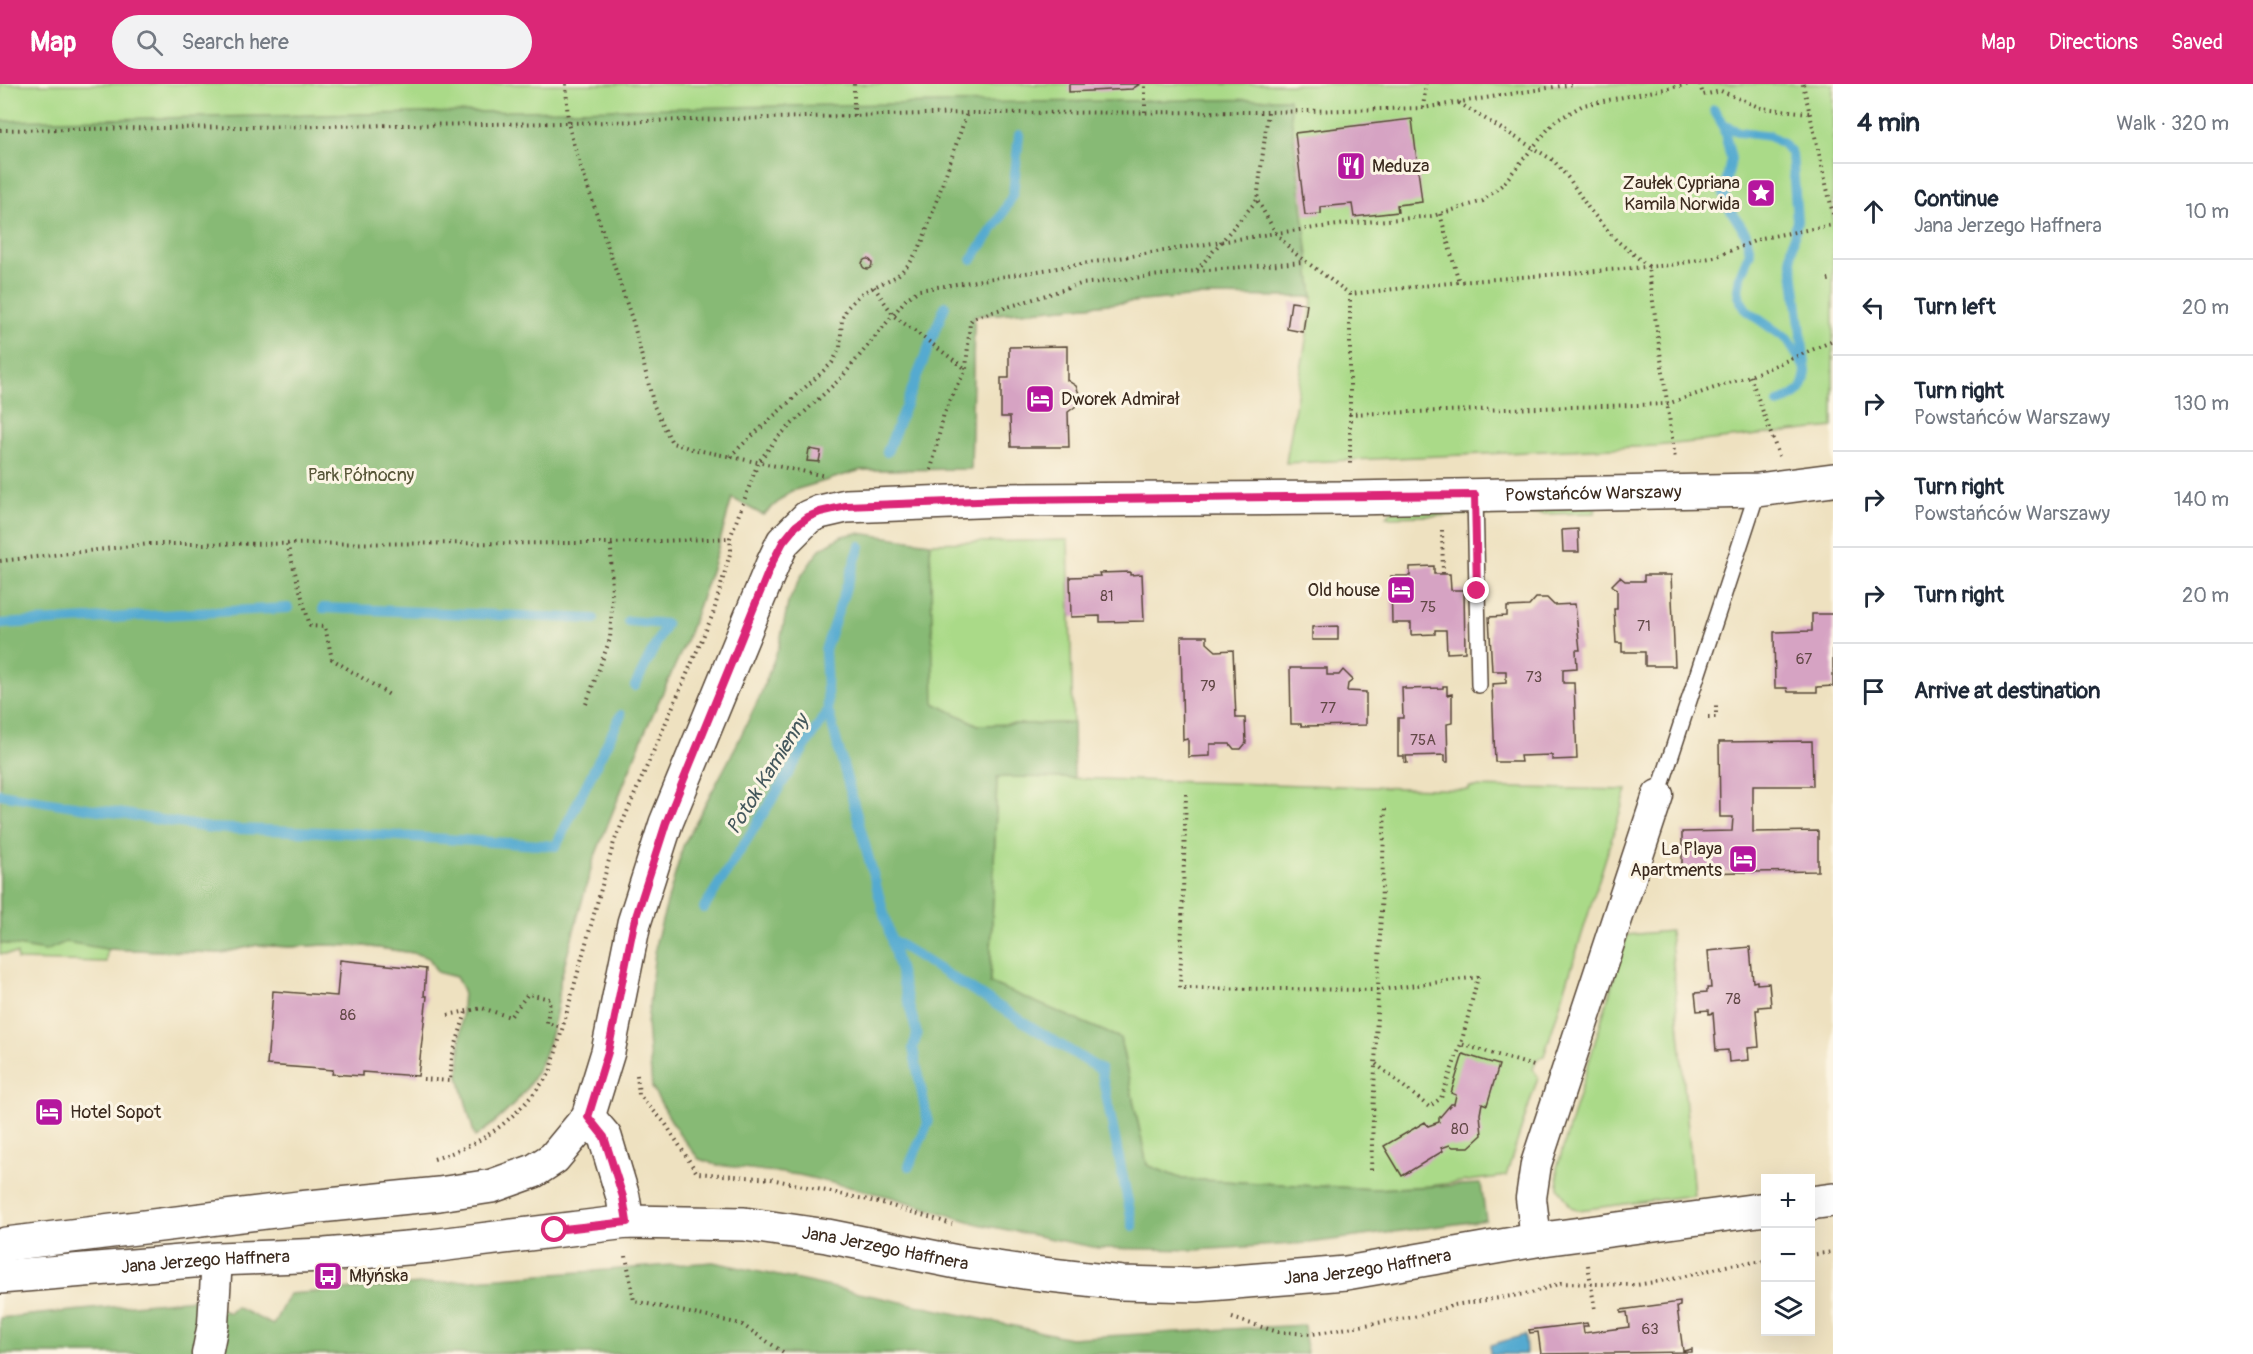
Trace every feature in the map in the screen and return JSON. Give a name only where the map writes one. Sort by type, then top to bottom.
[{"type":"street","name":"Powstańców Warszawy","points":[[439,1194],[492,1186],[534,1171],[554,1158],[588,1117],[608,1052],[634,923],[666,823],[772,563],[783,542],[796,526],[808,517],[846,506],[1003,500],[1758,490],[1833,480]]},
{"type":"street","points":[[1536,1240],[1531,1198],[1536,1164],[1658,795]]},
{"type":"street","points":[[588,1117],[604,1137],[623,1197],[626,1237]]},
{"type":"street","name":"Jana Jerzego Haffnera","points":[[0,1246],[299,1208],[439,1194]]},
{"type":"street","points":[[1815,1202],[1833,1200]]},
{"type":"street","name":"Jana Jerzego Haffnera","points":[[0,1277],[217,1259],[325,1256],[432,1246],[626,1237],[744,1224],[826,1236],[957,1262],[1024,1272],[1122,1283],[1186,1285],[1346,1273],[1536,1240],[1761,1210]]},
{"type":"street","points":[[207,1354],[213,1324],[217,1259]]},
{"type":"lane","points":[[1658,795],[1758,490]]},
{"type":"lane","points":[[1475,495],[1479,685]]},
{"type":"path","points":[[566,84],[568,123],[574,146],[634,325],[654,406],[672,443],[836,478]]},
{"type":"path","points":[[854,84],[854,116]]},
{"type":"path","points":[[1145,84],[1145,112]]},
{"type":"path","points":[[1423,108],[1426,84]]},
{"type":"path","points":[[0,130],[568,123],[967,112],[1268,112],[1423,108],[1573,84]]},
{"type":"path","points":[[0,561],[148,544],[611,543],[730,538],[758,463],[776,439],[842,377],[907,298],[919,290],[1275,233],[1440,214],[1483,201],[1503,184],[1554,122],[1583,105],[1690,84]]},
{"type":"path","points":[[1700,84],[1703,96],[1721,91],[1761,108],[1809,113]]},
{"type":"path","points":[[1803,84],[1833,211]]},
{"type":"path","points":[[1459,102],[1553,160],[1570,180],[1589,209],[1616,240],[1648,266],[1675,465]]},
{"type":"path","points":[[730,457],[832,363],[840,348],[842,320],[847,308],[860,294],[897,276],[910,263],[922,243],[967,112]]},
{"type":"path","points":[[1196,271],[1257,200],[1268,112]]},
{"type":"path","points":[[1257,200],[1275,233],[1304,262],[1350,294],[1459,282],[1671,265],[1715,257],[1762,238],[1833,225]]},
{"type":"path","points":[[1440,214],[1459,282]]},
{"type":"path","points":[[930,479],[944,413],[966,369],[970,322],[973,318],[1081,284],[1304,262]]},
{"type":"path","points":[[874,287],[894,316],[966,369]]},
{"type":"path","points":[[1350,294],[1350,473]]},
{"type":"path","points":[[1349,414],[1667,404],[1750,376],[1833,341]]},
{"type":"path","points":[[1750,376],[1780,459]]},
{"type":"path","points":[[1442,529],[1443,574]]},
{"type":"path","points":[[586,704],[610,639],[611,543]]},
{"type":"path","points":[[287,544],[310,626],[325,627],[332,659],[391,696]]},
{"type":"path","points":[[1186,794],[1180,988],[1379,990],[1478,977],[1461,1044],[1441,1098],[1429,1107],[1375,1064]]},
{"type":"path","points":[[1371,1170],[1385,808]]},
{"type":"path","points":[[448,1015],[482,1008],[510,1017],[528,993],[550,999],[547,1023],[562,1027]]},
{"type":"path","points":[[423,1079],[450,1081],[452,1057],[466,1011]]},
{"type":"path","points":[[1461,1044],[1542,1068]]},
{"type":"path","points":[[429,1160],[472,1145],[496,1130],[525,1104],[550,1073]]},
{"type":"path","points":[[637,1073],[639,1095],[665,1123],[697,1173],[771,1179],[882,1203],[957,1226]]},
{"type":"path","points":[[626,1237],[634,1301],[741,1324],[786,1354]]},
{"type":"path","points":[[1815,1254],[1833,1252]]},
{"type":"path","points":[[1227,1317],[1278,1332],[1312,1334],[1410,1318],[1454,1305],[1531,1293],[1561,1283],[1636,1285],[1661,1282],[1730,1265],[1761,1262]]},
{"type":"path","points":[[1588,1265],[1595,1311]]},
{"type":"green space","name":"Park Północny","points":[[0,84],[1833,84],[1833,427],[1656,446],[1286,463],[1313,297],[1198,296],[974,316],[971,469],[861,470],[791,491],[763,515],[732,498],[713,565],[686,641],[643,736],[593,861],[560,981],[554,1022],[543,1058],[536,1074],[517,1101],[475,1137],[459,1077],[463,990],[456,977],[437,972],[429,958],[414,953],[365,946],[325,945],[290,947],[257,945],[222,953],[107,949],[106,962],[17,960],[17,954],[0,954]]},
{"type":"green space","name":"Park Północny","points":[[1289,99],[1313,297],[1198,296],[974,316],[971,469],[861,470],[791,491],[763,515],[732,498],[713,565],[686,641],[643,736],[593,861],[560,981],[554,1022],[543,1058],[536,1074],[517,1101],[475,1137],[459,1077],[463,990],[456,977],[437,972],[429,958],[414,953],[365,946],[257,945],[222,953],[106,949],[66,942],[45,951],[0,943],[0,121],[940,103]]},
{"type":"green space","points":[[1596,507],[1595,513],[1481,515],[1482,509]]},
{"type":"green space","points":[[1462,510],[1467,515],[1386,517],[1392,511]]},
{"type":"green space","points":[[858,533],[930,543],[934,703],[978,725],[1073,723],[1074,778],[997,777],[990,983],[1120,1038],[1147,1165],[1182,1179],[1375,1189],[1481,1184],[1486,1220],[1309,1243],[1195,1250],[1098,1248],[978,1224],[891,1197],[799,1175],[717,1165],[699,1159],[679,1134],[652,1088],[647,1024],[656,942],[683,846],[760,696],[779,646],[788,603],[802,575],[820,549],[842,536]]},
{"type":"green space","points":[[1068,540],[1073,723],[978,725],[933,703],[930,543]]},
{"type":"green space","points":[[997,776],[1469,790],[1469,787],[1627,790],[1544,1056],[1536,1060],[1533,1069],[1538,1077],[1506,1176],[1429,1186],[1375,1189],[1182,1179],[1147,1165],[1120,1038],[990,983]]},
{"type":"green space","points":[[1670,931],[1694,1195],[1579,1210],[1571,1207],[1558,1187],[1557,1168],[1627,935]]},
{"type":"green space","points":[[713,1262],[1070,1338],[1304,1325],[1307,1354],[0,1354],[0,1318],[195,1299],[229,1313],[236,1307],[273,1325],[289,1294]]},
{"type":"water","points":[[1525,1335],[1526,1354],[1490,1354],[1490,1345]]},
{"type":"building","points":[[1069,84],[1140,84],[1132,89],[1069,92]]},
{"type":"building","points":[[1412,119],[1422,202],[1397,205],[1398,212],[1354,217],[1352,204],[1321,207],[1321,214],[1305,215],[1295,133]]},
{"type":"building","points":[[867,259],[872,264],[867,269],[862,264]]},
{"type":"building","points":[[1291,302],[1307,304],[1303,332],[1287,329]]},
{"type":"building","name":"Dworek Admirał","points":[[1067,346],[1067,380],[1076,386],[1080,396],[1076,406],[1068,412],[1069,447],[1011,447],[1010,417],[1001,417],[1001,378],[1009,378],[1009,347]]},
{"type":"building","points":[[809,449],[821,451],[819,462],[807,461]]},
{"type":"building","points":[[1578,529],[1579,552],[1563,552],[1562,530]]},
{"type":"building","points":[[1434,566],[1434,574],[1450,574],[1451,590],[1464,590],[1465,652],[1447,653],[1446,630],[1435,630],[1435,634],[1411,635],[1411,623],[1392,623],[1391,576],[1410,576],[1410,567]]},
{"type":"building","points":[[1130,572],[1130,575],[1142,574],[1144,621],[1100,622],[1100,616],[1071,617],[1070,577]]},
{"type":"building","points":[[1644,575],[1671,575],[1675,666],[1645,666],[1645,652],[1622,652],[1622,643],[1616,643],[1614,609],[1617,609],[1617,590],[1612,585],[1620,577],[1625,581],[1644,581]]},
{"type":"building","points":[[1536,598],[1547,598],[1554,605],[1575,604],[1580,650],[1576,650],[1577,668],[1563,669],[1563,683],[1574,683],[1577,759],[1552,760],[1552,755],[1520,756],[1521,762],[1495,762],[1492,684],[1506,683],[1506,671],[1492,671],[1489,617],[1507,616],[1507,607],[1529,606]]},
{"type":"building","points":[[1812,614],[1833,614],[1833,686],[1817,687],[1817,692],[1788,692],[1787,688],[1775,688],[1774,632],[1812,631]]},
{"type":"building","points":[[1338,626],[1338,640],[1312,640],[1312,627]]},
{"type":"building","points":[[1181,636],[1207,636],[1207,643],[1216,651],[1233,650],[1236,718],[1245,718],[1246,743],[1241,749],[1234,749],[1230,744],[1210,744],[1210,756],[1188,757],[1188,739],[1183,740]]},
{"type":"building","points":[[1290,668],[1327,668],[1327,675],[1339,675],[1343,670],[1353,680],[1348,684],[1347,691],[1366,692],[1366,725],[1301,726],[1301,724],[1291,724]]},
{"type":"building","points":[[1447,686],[1447,695],[1452,694],[1452,723],[1447,724],[1448,762],[1445,762],[1445,755],[1406,756],[1407,763],[1404,762],[1404,756],[1398,756],[1398,718],[1403,718],[1402,687],[1405,689],[1443,688]]},
{"type":"building","points":[[1812,741],[1813,786],[1753,786],[1753,832],[1818,831],[1818,871],[1682,873],[1682,832],[1732,831],[1733,817],[1720,817],[1719,742]]},
{"type":"building","points":[[1750,947],[1753,982],[1769,983],[1771,1006],[1759,1007],[1759,1010],[1756,1010],[1759,1047],[1748,1048],[1749,1060],[1729,1062],[1728,1050],[1716,1051],[1713,1013],[1709,1014],[1709,1010],[1697,1011],[1695,993],[1707,992],[1707,988],[1711,988],[1708,951]]},
{"type":"building","points":[[340,960],[426,969],[424,996],[427,996],[418,1076],[362,1072],[362,1076],[332,1074],[333,1070],[267,1065],[273,991],[337,996]]},
{"type":"building","points":[[1463,1054],[1499,1065],[1487,1105],[1482,1103],[1480,1114],[1482,1135],[1469,1147],[1450,1145],[1441,1148],[1443,1151],[1402,1176],[1384,1146],[1425,1122],[1428,1126],[1439,1122],[1439,1118],[1451,1104],[1454,1104],[1456,1095],[1451,1093]]},
{"type":"building","points":[[1680,1302],[1680,1306],[1677,1307],[1683,1351],[1692,1349],[1692,1352],[1541,1354],[1538,1332],[1530,1333],[1529,1330],[1587,1323],[1588,1326],[1583,1326],[1584,1333],[1629,1327],[1627,1312],[1621,1313],[1621,1310]]},
{"type":"waterway","points":[[1714,110],[1723,125],[1739,132],[1770,136],[1782,143],[1792,154],[1797,220],[1791,255],[1806,372],[1801,389],[1790,398],[1778,403]]},
{"type":"waterway","points":[[1723,125],[1731,159],[1724,194],[1730,209],[1746,234],[1750,252],[1740,276],[1738,290],[1740,300],[1747,311],[1787,339],[1804,366]]},
{"type":"waterway","name":"Potok Kamienny","points":[[972,259],[1000,219],[1013,194],[1019,135]]},
{"type":"waterway","name":"Potok Kamienny","points":[[887,452],[945,306]]},
{"type":"waterway","name":"Potok Kamienny","points":[[704,908],[828,710],[825,650],[860,546]]},
{"type":"waterway","points":[[0,624],[288,608]]},
{"type":"waterway","points":[[323,608],[594,619]]},
{"type":"waterway","points":[[628,621],[666,624],[635,686]]},
{"type":"waterway","points":[[828,710],[917,1034],[913,1048],[928,1123],[909,1166]]},
{"type":"waterway","points":[[0,794],[210,828],[351,833],[556,846],[621,715]]},
{"type":"waterway","points":[[892,940],[1101,1070],[1133,1226]]},
{"type":"place","name":"Meduza","points":[[1351,166]]},
{"type":"place","name":"Zaułek Cypriana Kamila Norwida","points":[[1761,193]]},
{"type":"place","name":"Dworek Admirał","points":[[1040,399]]},
{"type":"place","name":"Old house","points":[[1401,590]]},
{"type":"place","name":"La Playa Apartments","points":[[1743,859]]},
{"type":"place","name":"Hotel Sopot","points":[[49,1112]]},
{"type":"place","name":"Młyńska","points":[[328,1276]]},
{"type":"route","points":[[555,1230],[627,1222],[623,1197],[604,1137],[588,1117],[608,1052],[634,923],[666,823],[772,563],[783,542],[796,526],[808,517],[846,506],[1003,500],[1226,500],[1475,495],[1477,591]]}]
